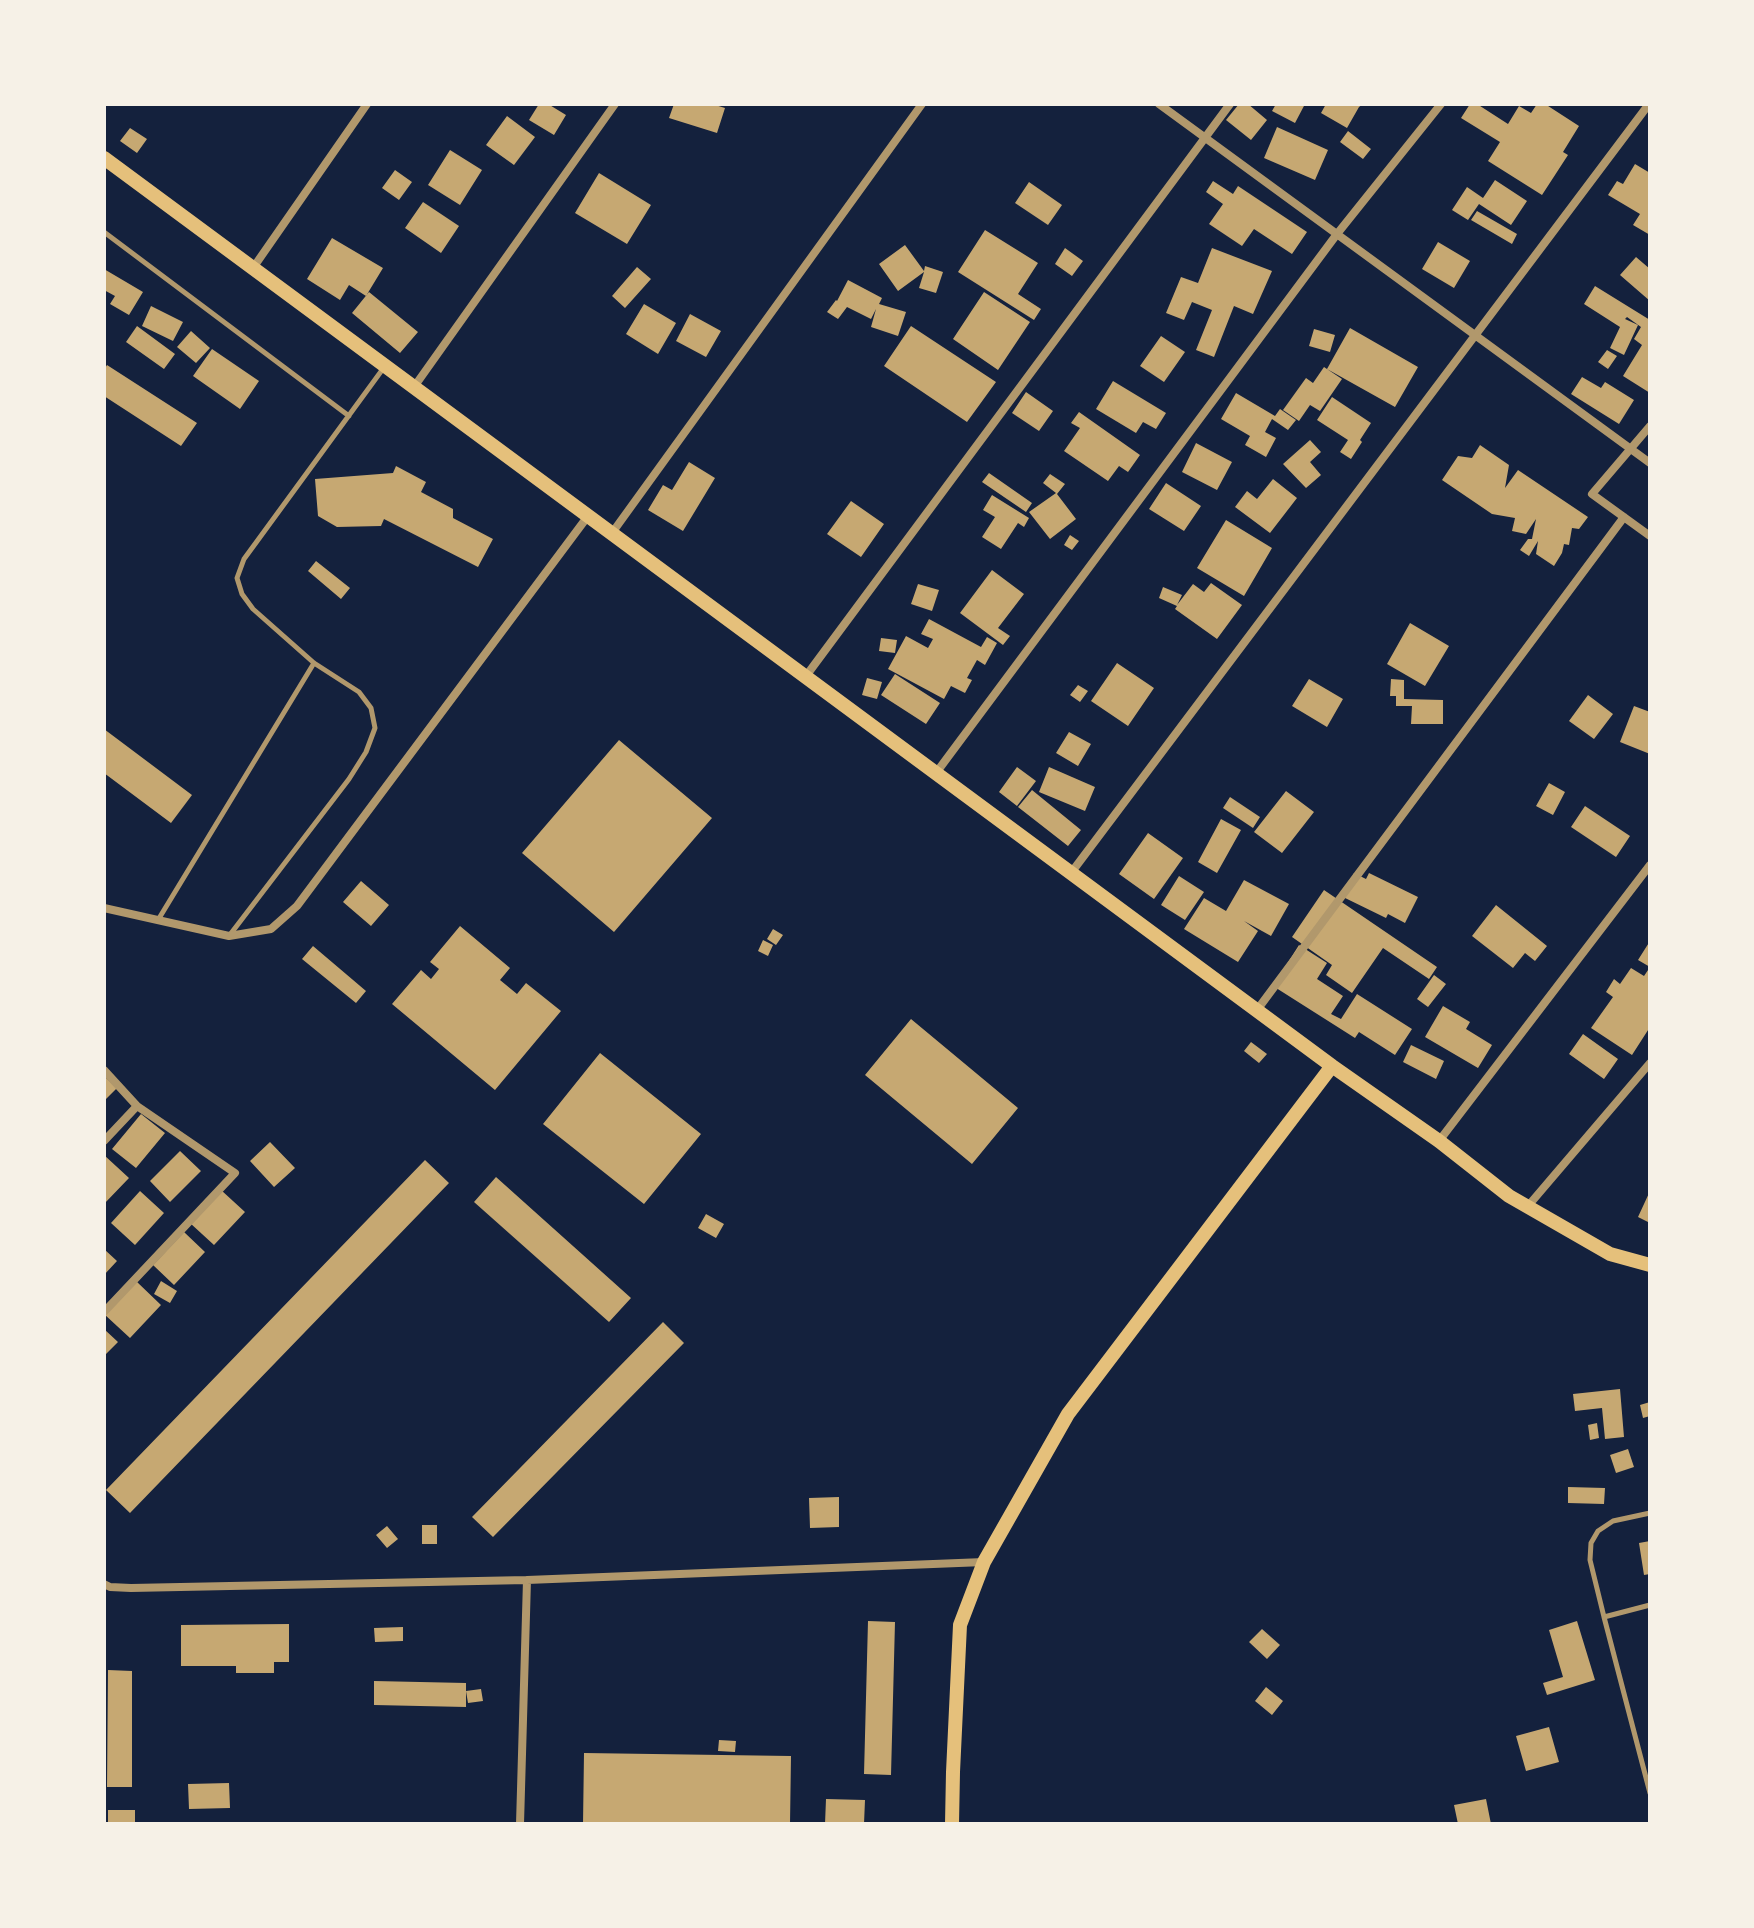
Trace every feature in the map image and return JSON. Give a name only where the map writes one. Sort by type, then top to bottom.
[{"type":"main road","points":[[104,158],[1332,1066],[1439,1141],[1509,1196],[1610,1254],[1650,1265]]},
{"type":"main road","points":[[952,1824],[960,1625],[984,1562],[1068,1414],[1332,1066]]},
{"type":"street","points":[[253,268],[367,104]]},
{"type":"street","points":[[414,387],[615,104]]},
{"type":"street","points":[[612,533],[922,104]]},
{"type":"street","points":[[1159,104],[1650,463]]},
{"type":"street","points":[[806,676],[1230,104]]},
{"type":"street","points":[[936,773],[1337,234],[1441,104]]},
{"type":"street","points":[[1071,873],[1649,104]]},
{"type":"street","points":[[1650,426],[1592,494],[1650,536]]},
{"type":"street","points":[[104,908],[229,936],[271,929],[297,906],[588,516]]},
{"type":"street","points":[[1257,1010],[1624,517]]},
{"type":"street","points":[[1439,1141],[1650,865]]},
{"type":"street","points":[[1528,1206],[1650,1063]]},
{"type":"street","points":[[104,1070],[137,1106],[235,1173],[104,1312]]},
{"type":"street","points":[[104,1141],[137,1106]]},
{"type":"street","points":[[104,1584],[131,1588],[527,1580],[984,1562]]},
{"type":"street","points":[[520,1824],[527,1580]]},
{"type":"lane","points":[[104,232],[349,416]]},
{"type":"lane","points":[[229,936],[349,779],[366,752],[375,728],[371,708],[359,692],[314,663],[253,609],[242,594],[237,578],[250,551],[385,366]]},
{"type":"lane","points":[[158,920],[314,663]]},
{"type":"lane","points":[[1650,1513],[1613,1521],[1598,1531],[1591,1543],[1590,1560],[1650,1793]]},
{"type":"lane","points":[[1604,1617],[1650,1605]]},
{"type":"building","points":[[539,104],[548,104],[566,115],[554,135],[529,120]]},
{"type":"building","points":[[674,104],[712,104],[725,108],[717,133],[669,118]]},
{"type":"building","points":[[1239,104],[1248,104],[1267,120],[1251,140],[1226,120]]},
{"type":"building","points":[[1276,104],[1305,104],[1295,123],[1272,111]]},
{"type":"building","points":[[1326,104],[1363,104],[1347,128],[1321,113]]},
{"type":"building","points":[[1470,104],[1477,104],[1508,124],[1519,106],[1531,113],[1537,104],[1545,104],[1579,126],[1563,152],[1568,155],[1542,195],[1488,161],[1500,142],[1461,118]]},
{"type":"building","points":[[507,116],[535,137],[514,165],[486,145]]},
{"type":"building","points":[[1277,127],[1328,150],[1315,180],[1264,158]]},
{"type":"building","points":[[130,128],[147,139],[137,153],[120,141]]},
{"type":"building","points":[[1348,131],[1371,149],[1363,159],[1340,142]]},
{"type":"building","points":[[450,150],[482,170],[460,205],[428,185]]},
{"type":"building","points":[[1635,164],[1650,173],[1650,235],[1633,225],[1640,214],[1608,195],[1617,181],[1623,184]]},
{"type":"building","points":[[395,170],[412,182],[399,200],[382,188]]},
{"type":"building","points":[[599,173],[651,205],[627,244],[575,213]]},
{"type":"building","points":[[1495,180],[1527,201],[1511,225],[1479,204],[1468,220],[1452,210],[1467,187],[1483,198]]},
{"type":"building","points":[[1213,181],[1233,194],[1238,186],[1307,232],[1292,254],[1254,229],[1242,246],[1209,224],[1223,204],[1206,192]]},
{"type":"building","points":[[1029,182],[1062,205],[1048,225],[1015,203]]},
{"type":"building","points":[[423,202],[459,226],[441,253],[405,228]]},
{"type":"building","points":[[1477,211],[1517,234],[1512,244],[1471,220]]},
{"type":"building","points":[[985,230],[1038,263],[1018,294],[1041,309],[1034,320],[958,272]]},
{"type":"building","points":[[332,238],[383,268],[366,296],[349,285],[340,300],[307,279]]},
{"type":"building","points":[[1438,242],[1470,261],[1454,288],[1422,269]]},
{"type":"building","points":[[905,245],[924,271],[925,266],[943,272],[936,293],[919,288],[924,272],[898,291],[879,264]]},
{"type":"building","points":[[1065,248],[1083,261],[1072,276],[1055,264]]},
{"type":"building","points":[[1212,248],[1272,271],[1253,314],[1234,306],[1214,357],[1196,350],[1212,310],[1192,302],[1184,320],[1166,313],[1181,277],[1198,283]]},
{"type":"building","points":[[1636,257],[1650,269],[1650,301],[1620,275]]},
{"type":"building","points":[[637,267],[651,279],[625,308],[612,296]]},
{"type":"building","points":[[104,269],[143,292],[129,315],[110,304],[115,296],[104,290]]},
{"type":"building","points":[[848,280],[882,298],[879,304],[906,312],[898,336],[871,327],[876,309],[871,319],[847,307],[838,319],[827,312]]},
{"type":"building","points":[[1595,286],[1650,320],[1650,393],[1623,376],[1642,345],[1634,339],[1641,327],[1627,317],[1625,319],[1638,325],[1624,355],[1610,348],[1620,327],[1584,304]]},
{"type":"building","points":[[369,292],[418,332],[400,353],[352,313]]},
{"type":"building","points":[[984,292],[1030,322],[998,370],[953,339]]},
{"type":"building","points":[[644,304],[676,323],[658,354],[626,334]]},
{"type":"building","points":[[151,306],[183,322],[173,341],[142,326]]},
{"type":"building","points":[[690,314],[721,331],[706,357],[676,341]]},
{"type":"building","points":[[137,326],[175,354],[164,369],[126,342]]},
{"type":"building","points":[[911,326],[996,382],[967,422],[884,366]]},
{"type":"building","points":[[1350,328],[1418,367],[1395,407],[1327,369]]},
{"type":"building","points":[[1314,329],[1335,335],[1330,352],[1309,346]]},
{"type":"building","points":[[191,331],[210,348],[196,363],[177,347]]},
{"type":"building","points":[[1161,336],[1185,352],[1164,382],[1140,366]]},
{"type":"building","points":[[212,349],[259,381],[240,409],[193,376]]},
{"type":"building","points":[[1607,350],[1617,356],[1608,369],[1598,362]]},
{"type":"building","points":[[107,365],[197,423],[181,446],[104,396],[104,370]]},
{"type":"building","points":[[1324,367],[1342,379],[1320,411],[1310,405],[1299,421],[1283,410],[1306,378],[1313,383]]},
{"type":"building","points":[[1582,377],[1601,388],[1605,382],[1634,400],[1619,424],[1571,394]]},
{"type":"building","points":[[1113,381],[1166,413],[1156,429],[1143,422],[1136,433],[1096,409]]},
{"type":"building","points":[[1026,392],[1053,411],[1039,431],[1012,413]]},
{"type":"building","points":[[1236,393],[1275,416],[1280,409],[1296,420],[1288,430],[1272,419],[1265,432],[1276,438],[1266,457],[1245,445],[1250,436],[1221,419]]},
{"type":"building","points":[[1332,397],[1371,423],[1351,459],[1340,452],[1348,440],[1317,420]]},
{"type":"building","points":[[1079,412],[1140,455],[1128,472],[1119,466],[1108,481],[1064,451],[1080,428],[1071,423]]},
{"type":"building","points":[[1310,440],[1321,452],[1310,462],[1321,475],[1306,488],[1283,464]]},
{"type":"building","points":[[1196,443],[1232,462],[1217,490],[1182,472]]},
{"type":"building","points":[[1480,445],[1509,465],[1505,488],[1518,470],[1588,517],[1579,529],[1572,528],[1569,545],[1564,544],[1554,566],[1536,554],[1538,541],[1529,556],[1520,550],[1528,539],[1532,539],[1536,519],[1526,534],[1512,531],[1515,518],[1492,514],[1442,480],[1458,456],[1472,458]]},
{"type":"building","points":[[689,462],[715,478],[683,531],[648,510],[663,485],[672,490]]},
{"type":"building","points":[[396,466],[426,482],[421,492],[453,509],[453,518],[493,539],[478,567],[384,519],[381,526],[337,527],[318,516],[315,479],[393,473]]},
{"type":"building","points":[[989,473],[1032,503],[1026,512],[982,482]]},
{"type":"building","points":[[1050,474],[1065,484],[1057,494],[1076,519],[1050,539],[1029,512],[1056,493],[1043,483]]},
{"type":"building","points":[[1273,479],[1297,498],[1270,533],[1235,507],[1247,491],[1257,499]]},
{"type":"building","points":[[1166,483],[1201,506],[1184,531],[1149,509]]},
{"type":"building","points":[[992,495],[1029,518],[1024,527],[1018,523],[1001,549],[982,537],[995,517],[983,510]]},
{"type":"building","points":[[851,501],[884,524],[861,557],[827,534]]},
{"type":"building","points":[[1226,520],[1272,548],[1244,596],[1197,568]]},
{"type":"building","points":[[1070,535],[1079,541],[1072,550],[1064,545]]},
{"type":"building","points":[[316,561],[350,588],[341,599],[308,571]]},
{"type":"building","points":[[992,570],[1024,594],[998,628],[1010,636],[1003,645],[960,613]]},
{"type":"building","points":[[1211,583],[1242,605],[1217,639],[1175,609],[1177,606],[1159,598],[1163,587],[1182,595],[1177,605],[1193,584],[1204,592]]},
{"type":"building","points":[[918,584],[939,590],[932,611],[911,604]]},
{"type":"building","points":[[929,619],[981,647],[987,637],[997,643],[985,665],[977,660],[967,678],[972,680],[965,693],[951,686],[944,699],[888,669],[906,636],[928,648],[933,639],[921,634]]},
{"type":"building","points":[[1410,623],[1449,646],[1425,686],[1387,664]]},
{"type":"building","points":[[881,638],[897,640],[895,653],[879,651]]},
{"type":"building","points":[[1117,663],[1154,688],[1128,726],[1091,701]]},
{"type":"building","points":[[895,674],[940,703],[926,724],[881,695]]},
{"type":"building","points":[[867,678],[882,682],[877,699],[862,695]]},
{"type":"building","points":[[1309,679],[1343,699],[1327,727],[1292,706]]},
{"type":"building","points":[[1391,679],[1404,680],[1404,699],[1443,700],[1443,724],[1411,724],[1412,706],[1396,706],[1396,696],[1390,696]]},
{"type":"building","points":[[1078,685],[1088,691],[1080,702],[1070,695]]},
{"type":"building","points":[[1588,695],[1613,714],[1594,739],[1569,721]]},
{"type":"building","points":[[1634,706],[1650,712],[1650,754],[1620,742]]},
{"type":"building","points":[[104,729],[192,795],[171,823],[104,773]]},
{"type":"building","points":[[1069,732],[1091,744],[1078,766],[1056,753]]},
{"type":"building","points":[[619,740],[712,818],[614,932],[522,853]]},
{"type":"building","points":[[1017,767],[1036,781],[1017,806],[999,792]]},
{"type":"building","points":[[1049,767],[1095,787],[1085,811],[1039,792]]},
{"type":"building","points":[[1549,783],[1565,792],[1553,815],[1536,806]]},
{"type":"building","points":[[1032,790],[1081,830],[1068,846],[1018,807]]},
{"type":"building","points":[[1286,791],[1314,812],[1282,853],[1254,832]]},
{"type":"building","points":[[1230,797],[1260,817],[1253,828],[1223,808]]},
{"type":"building","points":[[1585,806],[1630,836],[1616,857],[1571,827]]},
{"type":"building","points":[[1221,819],[1241,830],[1217,873],[1198,862]]},
{"type":"building","points":[[1148,833],[1183,858],[1154,899],[1119,874]]},
{"type":"building","points":[[1354,873],[1366,879],[1369,873],[1418,897],[1405,923],[1388,914],[1386,918],[1343,897]]},
{"type":"building","points":[[1179,876],[1204,892],[1185,920],[1161,905]]},
{"type":"building","points":[[1244,880],[1289,904],[1271,936],[1244,921],[1258,931],[1238,962],[1184,929],[1204,898],[1226,911]]},
{"type":"building","points":[[361,881],[389,905],[371,926],[343,902]]},
{"type":"building","points":[[1324,890],[1437,967],[1429,979],[1383,948],[1352,993],[1326,975],[1332,965],[1292,937]]},
{"type":"building","points":[[1496,905],[1547,946],[1535,961],[1525,953],[1513,968],[1472,936]]},
{"type":"building","points":[[460,926],[510,968],[500,980],[517,994],[526,983],[561,1011],[495,1090],[392,1004],[421,970],[431,979],[439,969],[430,962]]},
{"type":"building","points":[[773,929],[783,935],[776,945],[767,939]]},
{"type":"building","points":[[763,940],[773,945],[768,956],[758,951]]},
{"type":"building","points":[[1650,941],[1650,967],[1638,960]]},
{"type":"building","points":[[1299,945],[1327,963],[1317,979],[1343,996],[1331,1014],[1341,1019],[1357,994],[1412,1029],[1395,1055],[1359,1032],[1355,1038],[1273,986]]},
{"type":"building","points":[[313,946],[366,991],[356,1003],[302,959]]},
{"type":"building","points":[[1650,967],[1650,1027],[1632,1055],[1591,1028],[1613,997],[1606,992],[1614,979],[1620,984],[1631,968],[1644,976]]},
{"type":"building","points":[[1434,975],[1446,984],[1428,1007],[1417,999]]},
{"type":"building","points":[[1443,1006],[1470,1022],[1466,1029],[1492,1045],[1478,1068],[1425,1037]]},
{"type":"building","points":[[911,1019],[1018,1108],[972,1164],[865,1075]]},
{"type":"building","points":[[1583,1034],[1618,1059],[1604,1079],[1569,1054]]},
{"type":"building","points":[[1251,1042],[1267,1054],[1259,1063],[1244,1051]]},
{"type":"building","points":[[1411,1045],[1444,1061],[1436,1079],[1403,1062]]},
{"type":"building","points":[[600,1053],[701,1134],[644,1204],[543,1124]]},
{"type":"building","points":[[104,1076],[117,1088],[104,1101]]},
{"type":"building","points":[[141,1114],[165,1133],[136,1168],[112,1149]]},
{"type":"building","points":[[270,1142],[295,1168],[274,1187],[250,1161]]},
{"type":"building","points":[[180,1151],[201,1171],[170,1202],[150,1181]]},
{"type":"building","points":[[104,1155],[129,1178],[104,1204]]},
{"type":"building","points":[[425,1160],[449,1183],[130,1513],[106,1490]]},
{"type":"building","points":[[496,1177],[631,1298],[609,1322],[474,1202]]},
{"type":"building","points":[[221,1190],[245,1212],[214,1245],[190,1223]]},
{"type":"building","points":[[140,1191],[164,1213],[135,1245],[111,1223]]},
{"type":"building","points":[[1650,1191],[1650,1223],[1638,1217]]},
{"type":"building","points":[[706,1214],[724,1224],[716,1238],[698,1228]]},
{"type":"building","points":[[184,1232],[205,1252],[174,1285],[153,1265]]},
{"type":"building","points":[[104,1249],[117,1261],[104,1275]]},
{"type":"building","points":[[136,1281],[161,1305],[130,1338],[104,1314]]},
{"type":"building","points":[[161,1281],[177,1291],[170,1303],[154,1294]]},
{"type":"building","points":[[663,1322],[684,1343],[493,1537],[472,1517]]},
{"type":"building","points":[[104,1329],[118,1342],[104,1356]]},
{"type":"building","points":[[1620,1389],[1624,1437],[1605,1439],[1602,1408],[1575,1411],[1573,1394]]},
{"type":"building","points":[[1650,1402],[1650,1416],[1643,1418],[1640,1405]]},
{"type":"building","points":[[1597,1423],[1599,1438],[1590,1440],[1588,1425]]},
{"type":"building","points":[[1628,1449],[1634,1467],[1616,1473],[1610,1455]]},
{"type":"building","points":[[1568,1487],[1605,1488],[1604,1504],[1568,1503]]},
{"type":"building","points":[[839,1497],[839,1527],[810,1528],[809,1498]]},
{"type":"building","points":[[422,1525],[437,1525],[437,1544],[422,1544]]},
{"type":"building","points":[[387,1526],[398,1539],[387,1548],[376,1535]]},
{"type":"building","points":[[1650,1541],[1650,1574],[1644,1575],[1639,1543]]},
{"type":"building","points":[[868,1621],[895,1622],[891,1775],[864,1774]]},
{"type":"building","points":[[1577,1621],[1595,1680],[1547,1695],[1543,1683],[1563,1677],[1549,1630]]},
{"type":"building","points":[[289,1624],[289,1662],[274,1662],[274,1673],[236,1673],[236,1666],[181,1666],[181,1625]]},
{"type":"building","points":[[403,1627],[403,1641],[375,1642],[374,1628]]},
{"type":"building","points":[[1262,1629],[1280,1645],[1267,1659],[1249,1642]]},
{"type":"building","points":[[108,1670],[132,1671],[132,1787],[107,1787]]},
{"type":"building","points":[[374,1681],[466,1683],[466,1707],[374,1705]]},
{"type":"building","points":[[1266,1687],[1283,1701],[1272,1715],[1255,1701]]},
{"type":"building","points":[[481,1689],[483,1701],[468,1703],[466,1691]]},
{"type":"building","points":[[1549,1727],[1559,1762],[1526,1771],[1516,1736]]},
{"type":"building","points":[[719,1740],[736,1741],[735,1752],[718,1751]]},
{"type":"building","points":[[584,1753],[791,1756],[790,1824],[583,1824]]},
{"type":"building","points":[[229,1783],[230,1808],[189,1809],[188,1784]]},
{"type":"building","points":[[826,1799],[865,1800],[864,1824],[825,1824]]},
{"type":"building","points":[[1486,1799],[1491,1824],[1458,1824],[1454,1805]]},
{"type":"building","points":[[108,1810],[135,1810],[135,1824],[108,1824]]}]
